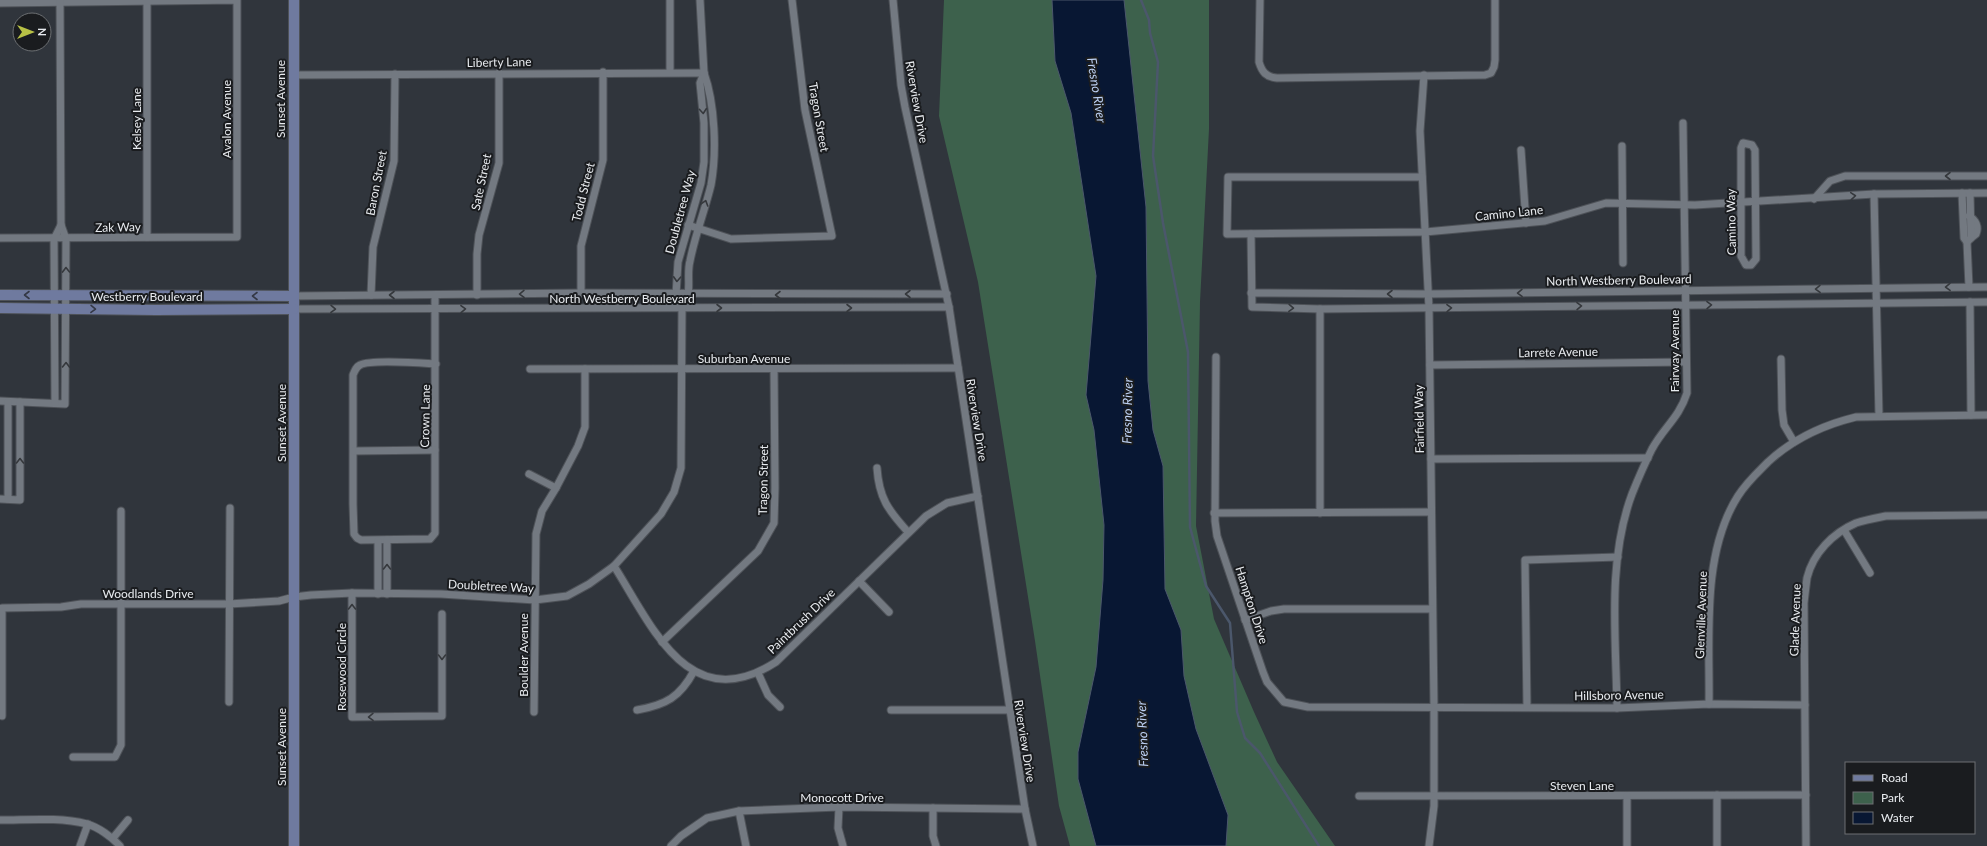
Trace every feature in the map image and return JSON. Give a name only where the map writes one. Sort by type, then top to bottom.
[{"type":"main road","name":"Sunset Avenue","points":[[294,0],[294,846]]},
{"type":"main road","name":"Westberry Boulevard","points":[[0,295],[294,296]]},
{"type":"main road","name":"Westberry Boulevard","points":[[0,308],[294,309]]},
{"type":"street","points":[[0,3],[237,0]]},
{"type":"street","name":"Avalon Avenue","points":[[237,0],[237,237]]},
{"type":"street","points":[[670,0],[670,72]]},
{"type":"street","name":"Doubletree Way","points":[[682,309],[688,295],[689,264],[697,228],[711,185],[714,163],[713,122],[708,82],[704,73],[700,0]]},
{"type":"street","name":"Tragon Street","points":[[697,228],[731,239],[832,236],[805,110],[792,0]]},
{"type":"street","name":"Riverview Drive","points":[[892,0],[901,85],[905,107],[947,294],[1009,710],[1025,809],[1033,846]]},
{"type":"street","points":[[1260,0],[1259,62],[1261,69],[1270,77],[1485,75],[1491,73],[1495,60],[1495,0]]},
{"type":"street","name":"Kelsey Lane","points":[[147,1],[147,237]]},
{"type":"street","points":[[0,402],[65,404],[67,309],[66,239],[60,225],[60,2]]},
{"type":"street","name":"Liberty Lane","points":[[293,75],[603,72],[704,73]]},
{"type":"street","name":"Todd Street","points":[[581,294],[581,246],[603,160],[603,72]]},
{"type":"street","name":"Sate Street","points":[[477,295],[477,254],[479,235],[499,163],[499,73]]},
{"type":"street","name":"Doubletree Way","points":[[294,597],[352,593],[441,594],[535,600],[567,596],[589,584],[614,566],[660,514],[674,492],[680,468],[682,309],[676,295],[678,262],[701,183],[704,162],[704,123],[700,83],[704,73]]},
{"type":"street","name":"Baron Street","points":[[371,296],[373,247],[394,161],[394,74]]},
{"type":"street","name":"Fairfield Way","points":[[1424,75],[1420,131],[1429,308],[1434,707],[1434,796],[1430,846]]},
{"type":"street","name":"Fairway Avenue","points":[[1617,708],[1616,577],[1621,537],[1632,494],[1652,448],[1679,413],[1686,393],[1683,123]]},
{"type":"street","name":"Camino Way","points":[[1743,143],[1752,145],[1756,150],[1756,203],[1756,259],[1751,265],[1746,265],[1741,256],[1741,148],[1743,143]]},
{"type":"street","points":[[1622,146],[1623,263]]},
{"type":"street","points":[[1521,150],[1526,223]]},
{"type":"street","points":[[1814,199],[1830,181],[1845,176],[1987,176]]},
{"type":"street","name":"Camino Lane","points":[[1422,177],[1228,177],[1227,234],[1425,232],[1545,221],[1606,203],[1684,206],[1741,204],[1874,194],[1987,193]]},
{"type":"street","points":[[1966,193],[1964,238],[1969,240]]},
{"type":"street","points":[[1874,194],[1879,416]]},
{"type":"street","points":[[1966,216],[1976,223],[1977,230],[1976,234],[1969,240],[1969,286]]},
{"type":"street","points":[[688,224],[697,228]]},
{"type":"street","points":[[55,403],[54,239],[60,225]]},
{"type":"street","points":[[1251,234],[1252,307],[1320,309],[1987,302]]},
{"type":"street","name":"Zak Way","points":[[0,238],[66,239],[237,237]]},
{"type":"street","name":"North Westberry Boulevard","points":[[1251,293],[1428,294],[1987,286]]},
{"type":"street","name":"North Westberry Boulevard","points":[[294,296],[947,294]]},
{"type":"street","name":"Crown Lane","points":[[387,540],[430,539],[436,528],[435,295]]},
{"type":"street","points":[[1970,302],[1971,415]]},
{"type":"street","name":"North Westberry Boulevard","points":[[294,309],[435,310],[949,307]]},
{"type":"street","points":[[1320,309],[1320,513]]},
{"type":"street","name":"Hampton Drive","points":[[1216,357],[1214,513],[1217,536],[1262,672],[1267,682],[1284,702],[1308,707],[1434,707]]},
{"type":"street","points":[[1781,359],[1784,424],[1794,442]]},
{"type":"street","name":"Larrete Avenue","points":[[1430,365],[1686,362]]},
{"type":"street","points":[[387,594],[387,540],[361,540],[356,538],[354,534],[355,369],[361,364],[373,363],[436,364]]},
{"type":"street","name":"Suburban Avenue","points":[[530,369],[958,368]]},
{"type":"street","name":"Boulder Avenue","points":[[534,712],[536,534],[542,511],[578,446],[585,428],[585,369]]},
{"type":"street","name":"Tragon Street","points":[[662,642],[758,550],[774,524],[774,369]]},
{"type":"street","points":[[8,402],[8,499]]},
{"type":"street","points":[[0,499],[20,500],[20,402]]},
{"type":"street","name":"Glenville Avenue","points":[[1710,704],[1711,598],[1713,568],[1718,544],[1726,519],[1737,496],[1750,479],[1777,454],[1794,442],[1807,434],[1836,422],[1856,417],[1987,415]]},
{"type":"street","points":[[354,451],[435,450]]},
{"type":"street","points":[[1431,459],[1648,458]]},
{"type":"street","points":[[878,468],[880,492],[884,502],[892,514],[908,532]]},
{"type":"street","points":[[529,474],[556,488]]},
{"type":"street","name":"Paintbrush Drive","points":[[614,566],[662,642],[672,655],[694,671],[715,678],[730,679],[758,673],[776,662],[926,516],[947,503],[978,496]]},
{"type":"street","points":[[229,702],[230,508]]},
{"type":"street","points":[[73,757],[115,757],[121,745],[122,511]]},
{"type":"street","points":[[1214,513],[1431,512]]},
{"type":"street","name":"Glade Avenue","points":[[1806,846],[1804,603],[1808,577],[1815,558],[1826,543],[1856,523],[1886,516],[1987,515]]},
{"type":"street","points":[[1844,530],[1870,573]]},
{"type":"street","points":[[378,541],[378,594]]},
{"type":"street","points":[[1526,707],[1525,560],[1618,557]]},
{"type":"street","points":[[859,581],[889,612]]},
{"type":"street","name":"Rosewood Circle","points":[[352,593],[352,717],[442,716],[442,616]]},
{"type":"street","name":"Woodlands Drive","points":[[2,716],[2,608],[122,604],[229,604],[279,601],[294,597]]},
{"type":"street","points":[[1245,620],[1271,611],[1284,609],[1432,609]]},
{"type":"street","points":[[637,710],[662,704],[671,699],[681,691],[694,671]]},
{"type":"street","points":[[758,673],[768,695],[780,707]]},
{"type":"street","name":"Hillsboro Avenue","points":[[1434,707],[1617,708],[1710,704],[1805,705]]},
{"type":"street","points":[[891,710],[1009,710]]},
{"type":"street","name":"Steven Lane","points":[[1359,796],[1806,795]]},
{"type":"street","points":[[1627,796],[1627,846]]},
{"type":"street","points":[[1717,846],[1718,796]]},
{"type":"street","points":[[839,807],[838,828],[843,846]]},
{"type":"street","name":"Monocott Drive","points":[[671,846],[680,836],[707,818],[739,810],[839,807],[1025,809]]},
{"type":"street","points":[[934,808],[934,836],[936,846]]},
{"type":"street","points":[[739,810],[746,846]]},
{"type":"street","points":[[0,820],[63,820],[88,824],[113,838],[120,846]]},
{"type":"street","points":[[113,838],[128,820]]},
{"type":"street","points":[[80,846],[88,824]]},
{"type":"green space","points":[[944,0],[1209,0],[1209,129],[1200,302],[1196,526],[1214,619],[1254,712],[1277,762],[1335,846],[1070,846],[1059,806],[1035,641],[978,282],[939,116]]},
{"type":"water","name":"Fresno River","points":[[1052,0],[1124,0],[1146,207],[1148,381],[1153,430],[1163,466],[1165,589],[1181,630],[1184,676],[1196,729],[1228,815],[1226,846],[1096,846],[1078,779],[1078,752],[1096,667],[1103,580],[1104,525],[1094,430],[1086,395],[1096,276],[1071,113],[1055,61]]},
{"type":"waterway","points":[[1141,0],[1149,20],[1150,33],[1158,62],[1153,156],[1163,223],[1188,352],[1190,527],[1206,586],[1230,623],[1237,712],[1245,738],[1260,753],[1319,846]]}]
